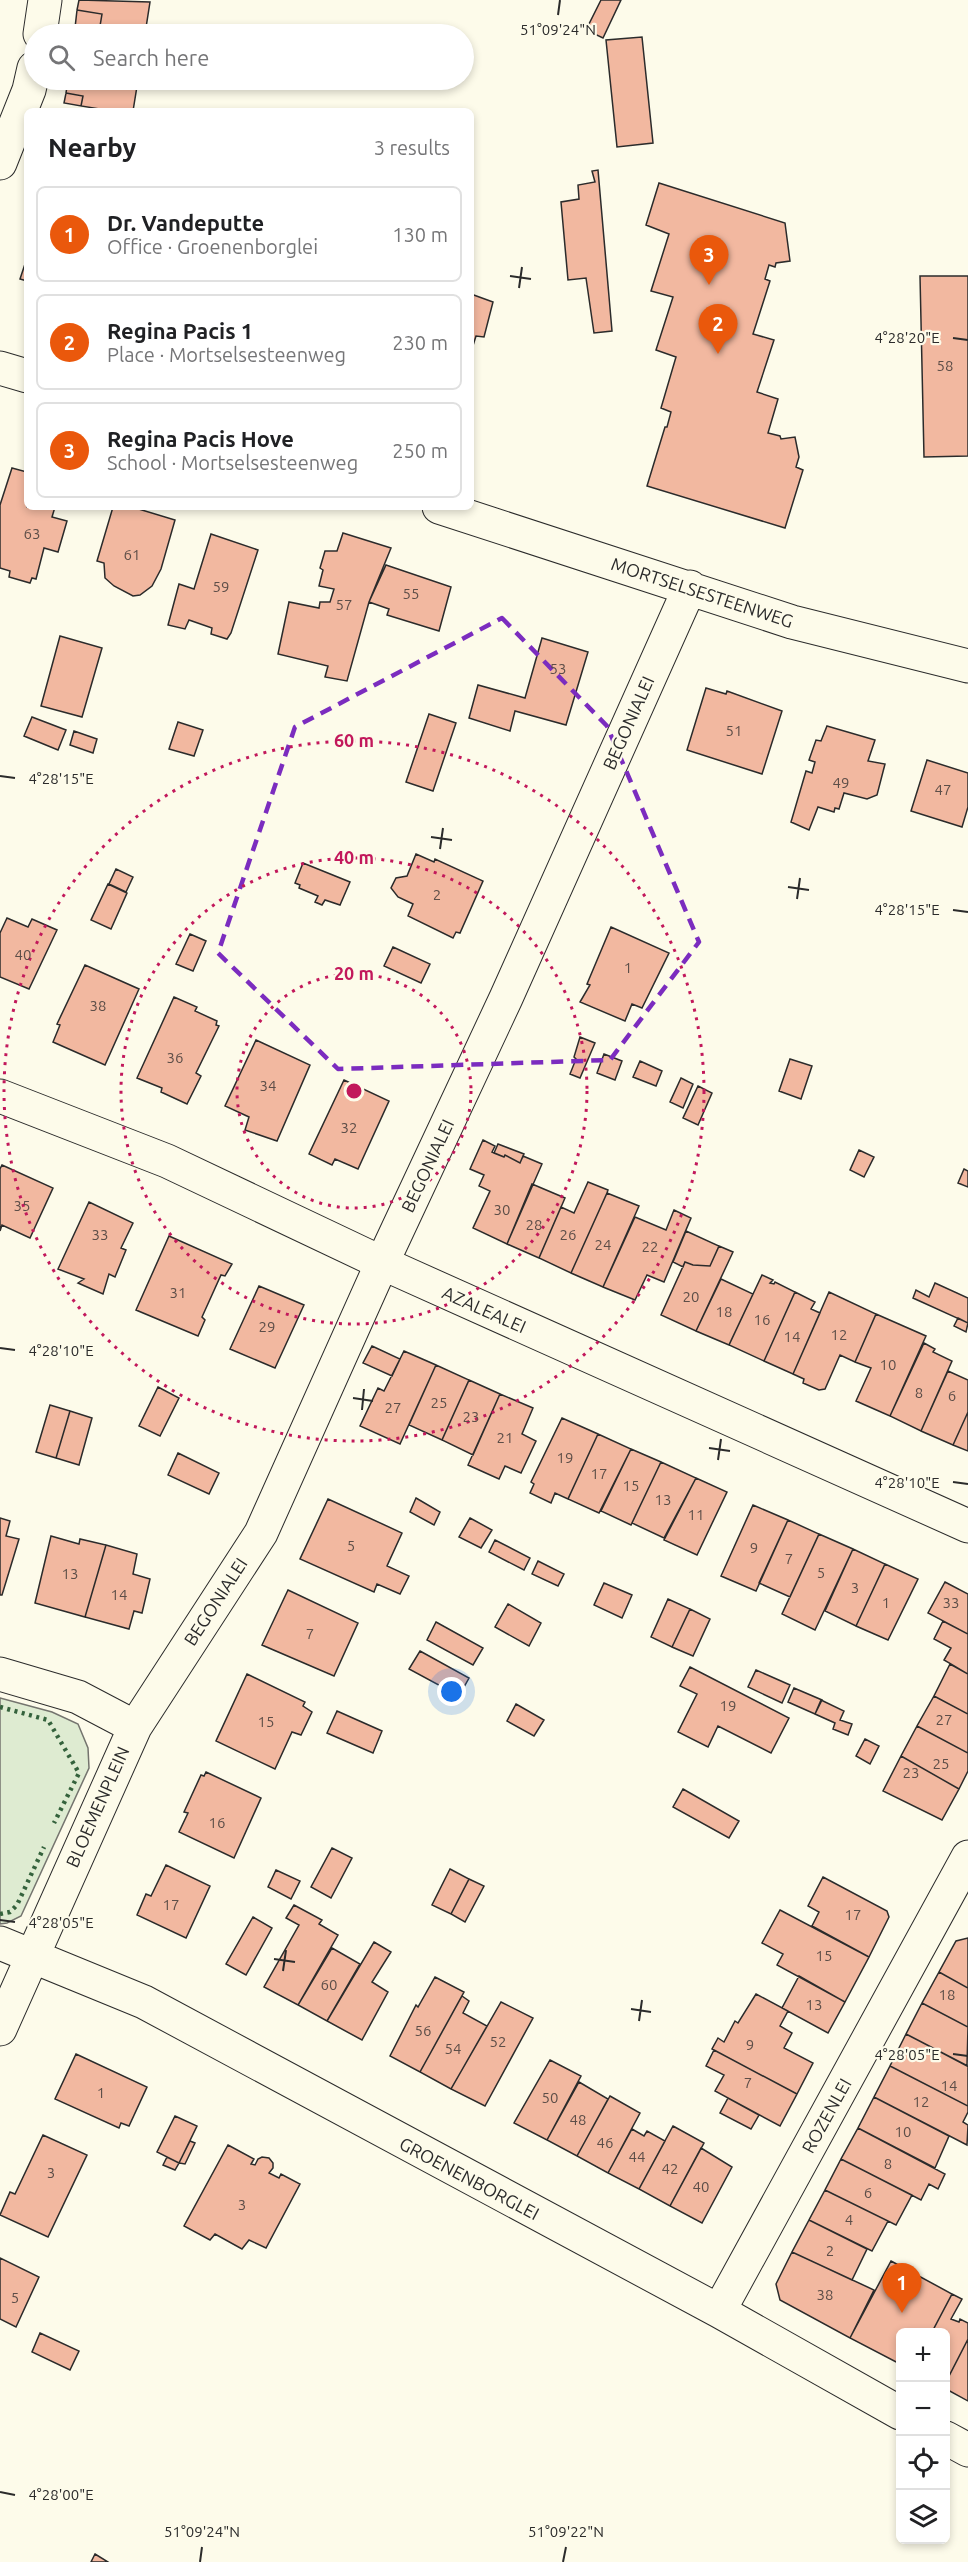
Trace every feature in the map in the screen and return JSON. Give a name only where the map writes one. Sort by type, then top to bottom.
[{"type":"street","points":[[41,24],[45,0]]},
{"type":"street","points":[[0,163],[29,90]]},
{"type":"street","points":[[0,368],[24,375]]},
{"type":"street","name":"MORTSELSESTEENWEG","points":[[448,510],[792,622],[968,666]]},
{"type":"street","name":"BEGONIALEI","points":[[135,1727],[261,1533],[382,1263],[506,998],[690,587]]},
{"type":"street","name":"AZALEALEI","points":[[0,1096],[167,1161],[382,1263],[968,1526]]},
{"type":"street","name":"BLOEMENPLEIN","points":[[0,1674],[78,1697],[135,1727],[0,2029]]},
{"type":"street","name":"ROZENLEI","points":[[719,2311],[964,1877]]},
{"type":"street","points":[[0,1943],[33,1956]]},
{"type":"street","name":"GROENENBORGLEI","points":[[33,1956],[144,2002],[719,2311],[896,2410]]},
{"type":"street","points":[[950,2441],[968,2450]]},
{"type":"highlighted area","points":[[502,618],[607,726],[699,942],[610,1060],[338,1069],[218,953],[295,727]]},
{"type":"green space","points":[[0,1698],[52,1712],[78,1724],[88,1748],[89,1768],[21,1916],[0,1924]]},
{"type":"building","points":[[79,0],[150,2],[147,24],[100,24],[102,14],[77,10]]},
{"type":"building","points":[[601,0],[621,0],[603,38],[586,30]]},
{"type":"building","points":[[77,10],[102,14],[100,24],[75,24]]},
{"type":"building","points":[[642,37],[653,143],[617,147],[606,40]]},
{"type":"building","points":[[66,90],[136,90],[133,108],[81,106],[83,96],[66,93]]},
{"type":"building","points":[[66,93],[83,96],[81,106],[64,103]]},
{"type":"building","points":[[598,170],[612,331],[594,333],[586,278],[568,280],[561,202],[579,199],[578,185],[595,182],[592,171]]},
{"type":"building","points":[[659,183],[785,223],[790,261],[776,263],[775,267],[769,265],[765,279],[770,281],[753,334],[774,340],[757,392],[778,399],[768,433],[780,436],[781,439],[795,437],[799,457],[796,467],[803,470],[785,528],[647,486],[671,412],[661,408],[676,357],[656,350],[673,297],[651,291],[669,234],[646,225]]},
{"type":"building","points":[[24,267],[24,280],[20,279]]},
{"type":"building","points":[[920,276],[968,276],[968,456],[924,457]]},
{"type":"building","points":[[474,295],[493,302],[484,337],[476,336],[474,342]]},
{"type":"building","points":[[12,468],[24,471],[24,510],[54,510],[52,517],[67,521],[58,552],[44,548],[36,579],[32,578],[30,583],[9,577],[10,571],[0,568],[0,505]]},
{"type":"building","points":[[112,510],[142,510],[175,520],[161,569],[152,586],[140,595],[133,596],[114,586],[105,578],[104,563],[97,561]]},
{"type":"building","points":[[343,533],[391,548],[369,602],[347,681],[325,677],[328,666],[278,654],[289,602],[319,608],[320,602],[330,602],[334,589],[319,586],[323,570],[320,568],[325,551],[337,551]]},
{"type":"building","points":[[211,534],[258,550],[231,633],[227,639],[211,634],[212,628],[189,620],[185,629],[168,625],[179,584],[194,589]]},
{"type":"building","points":[[386,565],[451,587],[439,631],[387,615],[389,609],[369,602]]},
{"type":"building","points":[[60,636],[102,648],[82,717],[41,706]]},
{"type":"building","points":[[542,638],[588,652],[566,725],[515,711],[510,731],[469,718],[478,685],[525,698]]},
{"type":"building","points":[[706,688],[726,694],[727,691],[782,711],[762,774],[687,750]]},
{"type":"building","points":[[429,714],[456,723],[433,791],[406,782]]},
{"type":"building","points":[[32,717],[66,730],[58,750],[24,736]]},
{"type":"building","points":[[178,722],[203,730],[194,756],[169,749]]},
{"type":"building","points":[[827,726],[875,740],[868,761],[885,764],[877,795],[867,799],[844,793],[839,809],[835,808],[834,812],[818,807],[809,830],[791,822],[806,771],[812,773],[815,762],[809,760],[816,740],[821,741]]},
{"type":"building","points":[[74,731],[97,739],[93,753],[70,745]]},
{"type":"building","points":[[927,760],[968,773],[968,807],[962,827],[911,811]]},
{"type":"building","points":[[416,854],[434,862],[435,859],[483,881],[460,933],[456,932],[453,938],[408,916],[413,904],[398,897],[391,888],[396,878],[407,876]]},
{"type":"building","points":[[303,863],[350,882],[340,905],[325,900],[322,905],[315,902],[318,896],[299,888],[300,885],[295,883]]},
{"type":"building","points":[[116,869],[133,877],[126,892],[109,884]]},
{"type":"building","points":[[108,884],[127,893],[111,929],[91,920]]},
{"type":"building","points":[[7,918],[28,927],[32,919],[57,930],[29,989],[0,977],[0,933]]},
{"type":"building","points":[[611,927],[669,953],[642,1008],[632,1004],[625,1021],[580,1002],[590,985],[587,984]]},
{"type":"building","points":[[190,934],[206,941],[193,971],[176,964]]},
{"type":"building","points":[[393,947],[430,964],[421,983],[384,966]]},
{"type":"building","points":[[85,965],[139,989],[105,1065],[53,1042],[60,1025],[57,1024]]},
{"type":"building","points":[[174,997],[197,1007],[195,1011],[217,1021],[216,1025],[219,1026],[196,1073],[201,1076],[187,1104],[161,1092],[162,1088],[137,1078]]},
{"type":"building","points":[[580,1037],[595,1043],[580,1078],[570,1074],[576,1059],[574,1057]]},
{"type":"building","points":[[256,1040],[310,1065],[277,1141],[245,1130],[249,1117],[225,1106]]},
{"type":"building","points":[[604,1054],[622,1061],[615,1080],[597,1073]]},
{"type":"building","points":[[790,1059],[812,1066],[801,1099],[779,1091]]},
{"type":"building","points":[[640,1061],[662,1071],[656,1086],[633,1077]]},
{"type":"building","points":[[681,1078],[693,1084],[683,1108],[670,1102]]},
{"type":"building","points":[[344,1080],[389,1101],[358,1169],[335,1159],[332,1165],[309,1154]]},
{"type":"building","points":[[698,1086],[712,1093],[698,1125],[683,1118]]},
{"type":"building","points":[[483,1140],[495,1146],[492,1152],[504,1157],[505,1155],[520,1163],[523,1156],[542,1164],[507,1244],[473,1228],[490,1191],[479,1186],[484,1175],[470,1169]]},
{"type":"building","points":[[498,1144],[524,1154],[520,1163],[505,1155],[504,1157],[494,1153]]},
{"type":"building","points":[[859,1150],[874,1157],[864,1177],[850,1170]]},
{"type":"building","points":[[2,1165],[53,1188],[30,1238],[2,1225],[0,1231],[0,1169]]},
{"type":"building","points":[[964,1169],[968,1171],[968,1187],[958,1183]]},
{"type":"building","points":[[588,1182],[608,1190],[571,1273],[539,1258],[561,1207],[574,1213]]},
{"type":"building","points":[[532,1184],[565,1198],[539,1258],[507,1244]]},
{"type":"building","points":[[607,1193],[639,1206],[603,1287],[571,1273]]},
{"type":"building","points":[[89,1202],[133,1223],[121,1248],[126,1250],[115,1277],[109,1274],[103,1294],[78,1283],[84,1279],[58,1269]]},
{"type":"building","points":[[674,1210],[691,1218],[664,1282],[647,1275],[635,1300],[603,1287],[635,1217],[666,1230]]},
{"type":"building","points":[[686,1231],[719,1246],[710,1266],[685,1262],[683,1267],[673,1262]]},
{"type":"building","points":[[169,1236],[232,1264],[225,1276],[221,1275],[202,1317],[205,1320],[198,1336],[136,1310]]},
{"type":"building","points":[[719,1246],[733,1252],[696,1331],[661,1315],[685,1262],[710,1266]]},
{"type":"building","points":[[762,1275],[773,1280],[770,1283],[775,1282],[795,1292],[764,1361],[729,1345]]},
{"type":"building","points":[[721,1279],[753,1294],[729,1345],[696,1331]]},
{"type":"building","points":[[935,1283],[968,1298],[968,1323],[913,1298],[916,1290],[929,1297]]},
{"type":"building","points":[[259,1286],[304,1305],[275,1368],[230,1349]]},
{"type":"building","points":[[795,1292],[815,1302],[811,1309],[820,1313],[793,1374],[764,1361]]},
{"type":"building","points":[[829,1292],[876,1314],[855,1362],[840,1355],[825,1389],[819,1390],[803,1383],[804,1379],[793,1374]]},
{"type":"building","points":[[876,1314],[926,1336],[890,1416],[856,1401],[871,1368],[855,1362]]},
{"type":"building","points":[[958,1318],[968,1323],[966,1332],[954,1326]]},
{"type":"building","points":[[924,1343],[935,1349],[933,1352],[952,1361],[921,1431],[890,1416]]},
{"type":"building","points":[[372,1346],[400,1359],[392,1376],[363,1363]]},
{"type":"building","points":[[404,1351],[436,1365],[400,1444],[360,1426],[378,1388],[384,1391]]},
{"type":"building","points":[[436,1365],[469,1380],[442,1440],[409,1425]]},
{"type":"building","points":[[948,1371],[968,1380],[968,1412],[953,1445],[921,1431]]},
{"type":"building","points":[[469,1380],[500,1394],[473,1455],[442,1440]]},
{"type":"building","points":[[158,1387],[179,1398],[160,1436],[139,1426]]},
{"type":"building","points":[[500,1394],[533,1408],[522,1434],[536,1441],[521,1473],[505,1466],[499,1479],[468,1465]]},
{"type":"building","points":[[50,1405],[70,1411],[56,1458],[36,1452]]},
{"type":"building","points":[[70,1411],[92,1418],[79,1465],[56,1458]]},
{"type":"building","points":[[968,1412],[968,1451],[953,1445]]},
{"type":"building","points":[[562,1418],[598,1434],[568,1499],[555,1493],[551,1503],[530,1493],[534,1484],[531,1482]]},
{"type":"building","points":[[598,1434],[631,1449],[599,1513],[568,1499]]},
{"type":"building","points":[[631,1449],[661,1462],[631,1525],[601,1511]]},
{"type":"building","points":[[178,1453],[219,1473],[209,1494],[168,1475]]},
{"type":"building","points":[[661,1462],[696,1478],[664,1538],[632,1523]]},
{"type":"building","points":[[696,1478],[727,1492],[697,1555],[664,1540]]},
{"type":"building","points":[[416,1498],[440,1512],[434,1525],[410,1512]]},
{"type":"building","points":[[328,1499],[402,1533],[387,1566],[409,1576],[400,1594],[377,1584],[374,1592],[300,1559]]},
{"type":"building","points":[[753,1505],[788,1520],[756,1591],[721,1576]]},
{"type":"building","points":[[0,1518],[10,1521],[6,1536],[19,1539],[2,1595],[0,1595]]},
{"type":"building","points":[[470,1518],[492,1530],[481,1548],[459,1537]]},
{"type":"building","points":[[788,1520],[819,1534],[790,1597],[759,1583]]},
{"type":"building","points":[[819,1534],[853,1549],[815,1630],[782,1614]]},
{"type":"building","points":[[51,1536],[79,1544],[80,1539],[106,1545],[85,1617],[35,1603]]},
{"type":"building","points":[[495,1540],[530,1558],[524,1570],[489,1552]]},
{"type":"building","points":[[106,1545],[137,1554],[133,1574],[150,1579],[142,1613],[134,1611],[129,1629],[85,1617]]},
{"type":"building","points":[[853,1549],[885,1564],[856,1626],[825,1611]]},
{"type":"building","points":[[538,1561],[564,1574],[558,1586],[532,1574]]},
{"type":"building","points":[[885,1564],[918,1579],[888,1640],[856,1626]]},
{"type":"building","points":[[945,1582],[968,1594],[968,1634],[928,1613]]},
{"type":"building","points":[[604,1583],[632,1595],[622,1618],[594,1605]]},
{"type":"building","points":[[288,1590],[358,1623],[334,1676],[262,1645]]},
{"type":"building","points":[[668,1599],[690,1609],[672,1647],[651,1637]]},
{"type":"building","points":[[508,1604],[541,1623],[529,1646],[495,1627]]},
{"type":"building","points":[[690,1609],[710,1619],[693,1656],[672,1647]]},
{"type":"building","points":[[943,1621],[968,1634],[968,1674],[944,1660],[951,1648],[934,1639]]},
{"type":"building","points":[[436,1622],[483,1648],[473,1665],[427,1640]]},
{"type":"building","points":[[420,1651],[469,1678],[459,1696],[409,1669]]},
{"type":"building","points":[[950,1664],[968,1674],[968,1714],[934,1696]]},
{"type":"building","points":[[690,1667],[789,1718],[771,1753],[718,1726],[708,1747],[678,1732],[697,1694],[680,1686]]},
{"type":"building","points":[[756,1670],[790,1685],[782,1703],[748,1687]]},
{"type":"building","points":[[247,1674],[305,1702],[303,1706],[312,1712],[301,1735],[292,1732],[275,1769],[216,1741]]},
{"type":"building","points":[[794,1688],[822,1700],[815,1714],[788,1702]]},
{"type":"building","points":[[934,1696],[968,1714],[968,1753],[917,1726]]},
{"type":"building","points":[[821,1700],[844,1711],[840,1720],[852,1724],[848,1735],[833,1729],[835,1723],[815,1714]]},
{"type":"building","points":[[516,1704],[544,1720],[534,1736],[507,1721]]},
{"type":"building","points":[[337,1711],[382,1731],[373,1753],[327,1733]]},
{"type":"building","points":[[917,1726],[968,1753],[968,1771],[959,1789],[901,1756]]},
{"type":"building","points":[[865,1739],[879,1746],[870,1764],[856,1756]]},
{"type":"building","points":[[901,1756],[959,1789],[942,1820],[883,1791]]},
{"type":"building","points":[[206,1772],[261,1798],[234,1858],[179,1832],[188,1813],[184,1812],[201,1775],[204,1776]]},
{"type":"building","points":[[683,1789],[739,1821],[729,1838],[673,1807]]},
{"type":"building","points":[[332,1848],[352,1858],[331,1898],[311,1887]]},
{"type":"building","points":[[166,1865],[210,1886],[186,1938],[137,1915],[146,1894],[151,1896]]},
{"type":"building","points":[[450,1869],[469,1879],[451,1914],[432,1905]]},
{"type":"building","points":[[276,1870],[300,1881],[291,1899],[268,1887]]},
{"type":"building","points":[[823,1877],[887,1911],[889,1917],[869,1957],[812,1926],[819,1912],[808,1906]]},
{"type":"building","points":[[469,1879],[484,1886],[465,1922],[451,1914]]},
{"type":"building","points":[[294,1905],[322,1920],[319,1924],[338,1935],[298,2005],[264,1987],[299,1925],[286,1918]]},
{"type":"building","points":[[780,1910],[869,1957],[845,2002],[777,1965],[783,1954],[762,1943]]},
{"type":"building","points":[[253,1917],[272,1928],[246,1975],[226,1964]]},
{"type":"building","points":[[968,1938],[968,1988],[939,1972],[956,1941]]},
{"type":"building","points":[[374,1942],[391,1952],[372,1982],[388,1992],[362,2040],[327,2021]]},
{"type":"building","points":[[332,1948],[360,1964],[327,2021],[298,2005]]},
{"type":"building","points":[[939,1972],[968,1988],[968,2027],[922,2003]]},
{"type":"building","points":[[799,1976],[845,2002],[828,2033],[782,2008]]},
{"type":"building","points":[[435,1977],[464,1992],[420,2072],[390,2056],[416,2005],[418,2007]]},
{"type":"building","points":[[756,1994],[788,2011],[780,2026],[792,2033],[784,2048],[813,2063],[797,2094],[712,2049],[718,2038],[724,2042],[735,2021],[738,2023]]},
{"type":"building","points":[[462,1996],[469,2001],[463,2013],[487,2026],[451,2089],[420,2072]]},
{"type":"building","points":[[501,2002],[533,2018],[485,2106],[451,2089]]},
{"type":"building","points":[[922,2003],[968,2027],[967,2066],[906,2034]]},
{"type":"building","points":[[906,2034],[968,2066],[968,2106],[890,2066]]},
{"type":"building","points":[[714,2050],[797,2094],[780,2126],[715,2091],[724,2075],[706,2066]]},
{"type":"building","points":[[76,2054],[147,2087],[129,2126],[121,2123],[119,2128],[55,2099]]},
{"type":"building","points":[[550,2060],[581,2076],[547,2140],[514,2123]]},
{"type":"building","points":[[890,2066],[968,2106],[963,2122],[968,2125],[967,2145],[874,2097]]},
{"type":"building","points":[[579,2082],[608,2099],[577,2156],[547,2140]]},
{"type":"building","points":[[610,2096],[640,2113],[608,2173],[577,2156]]},
{"type":"building","points":[[874,2097],[949,2136],[935,2168],[858,2128]]},
{"type":"building","points":[[728,2098],[759,2115],[751,2129],[720,2113]]},
{"type":"building","points":[[175,2116],[197,2126],[179,2163],[157,2152]]},
{"type":"building","points":[[673,2126],[704,2143],[670,2206],[639,2189]]},
{"type":"building","points":[[858,2128],[945,2174],[938,2189],[929,2184],[921,2200],[841,2159]]},
{"type":"building","points":[[632,2129],[644,2136],[647,2131],[665,2141],[639,2189],[608,2173]]},
{"type":"building","points":[[43,2135],[87,2155],[48,2237],[0,2215],[10,2192],[15,2194]]},
{"type":"building","points":[[190,2141],[195,2143],[185,2164],[179,2163]]},
{"type":"building","points":[[228,2145],[254,2159],[251,2164],[255,2165],[262,2157],[269,2158],[273,2163],[273,2168],[269,2173],[279,2178],[281,2174],[300,2184],[266,2248],[249,2240],[242,2249],[215,2234],[210,2240],[184,2226]]},
{"type":"building","points":[[701,2148],[732,2167],[702,2223],[670,2206]]},
{"type":"building","points":[[167,2157],[179,2163],[175,2170],[163,2165]]},
{"type":"building","points":[[841,2159],[912,2195],[896,2225],[825,2190]]},
{"type":"building","points":[[825,2190],[888,2221],[872,2251],[809,2220]]},
{"type":"building","points":[[809,2220],[867,2249],[852,2280],[792,2252]]},
{"type":"building","points":[[792,2252],[874,2290],[850,2338],[780,2300],[776,2284]]},
{"type":"building","points":[[0,2258],[39,2277],[16,2327],[0,2319]]},
{"type":"building","points":[[891,2261],[952,2294],[934,2328],[896,2328],[896,2362],[850,2338]]},
{"type":"building","points":[[952,2294],[962,2299],[951,2319],[959,2322],[960,2319],[968,2323],[968,2339],[950,2374],[950,2328],[934,2328]]},
{"type":"building","points":[[40,2333],[79,2351],[70,2370],[32,2352]]},
{"type":"building","points":[[968,2339],[968,2401],[950,2391],[950,2374]]},
{"type":"building","points":[[95,2554],[108,2562],[91,2562]]},
{"type":"hedge","points":[[0,1707],[48,1720],[79,1773],[54,1823]]},
{"type":"hedge","points":[[0,1914],[10,1912],[17,1905],[44,1847]]},
{"type":"place","name":"Regina Pacis Hove","points":[[709,285]]},
{"type":"place","name":"Regina Pacis 1","points":[[718,354]]},
{"type":"place","name":"Dr. Vandeputte","points":[[902,2313]]}]
